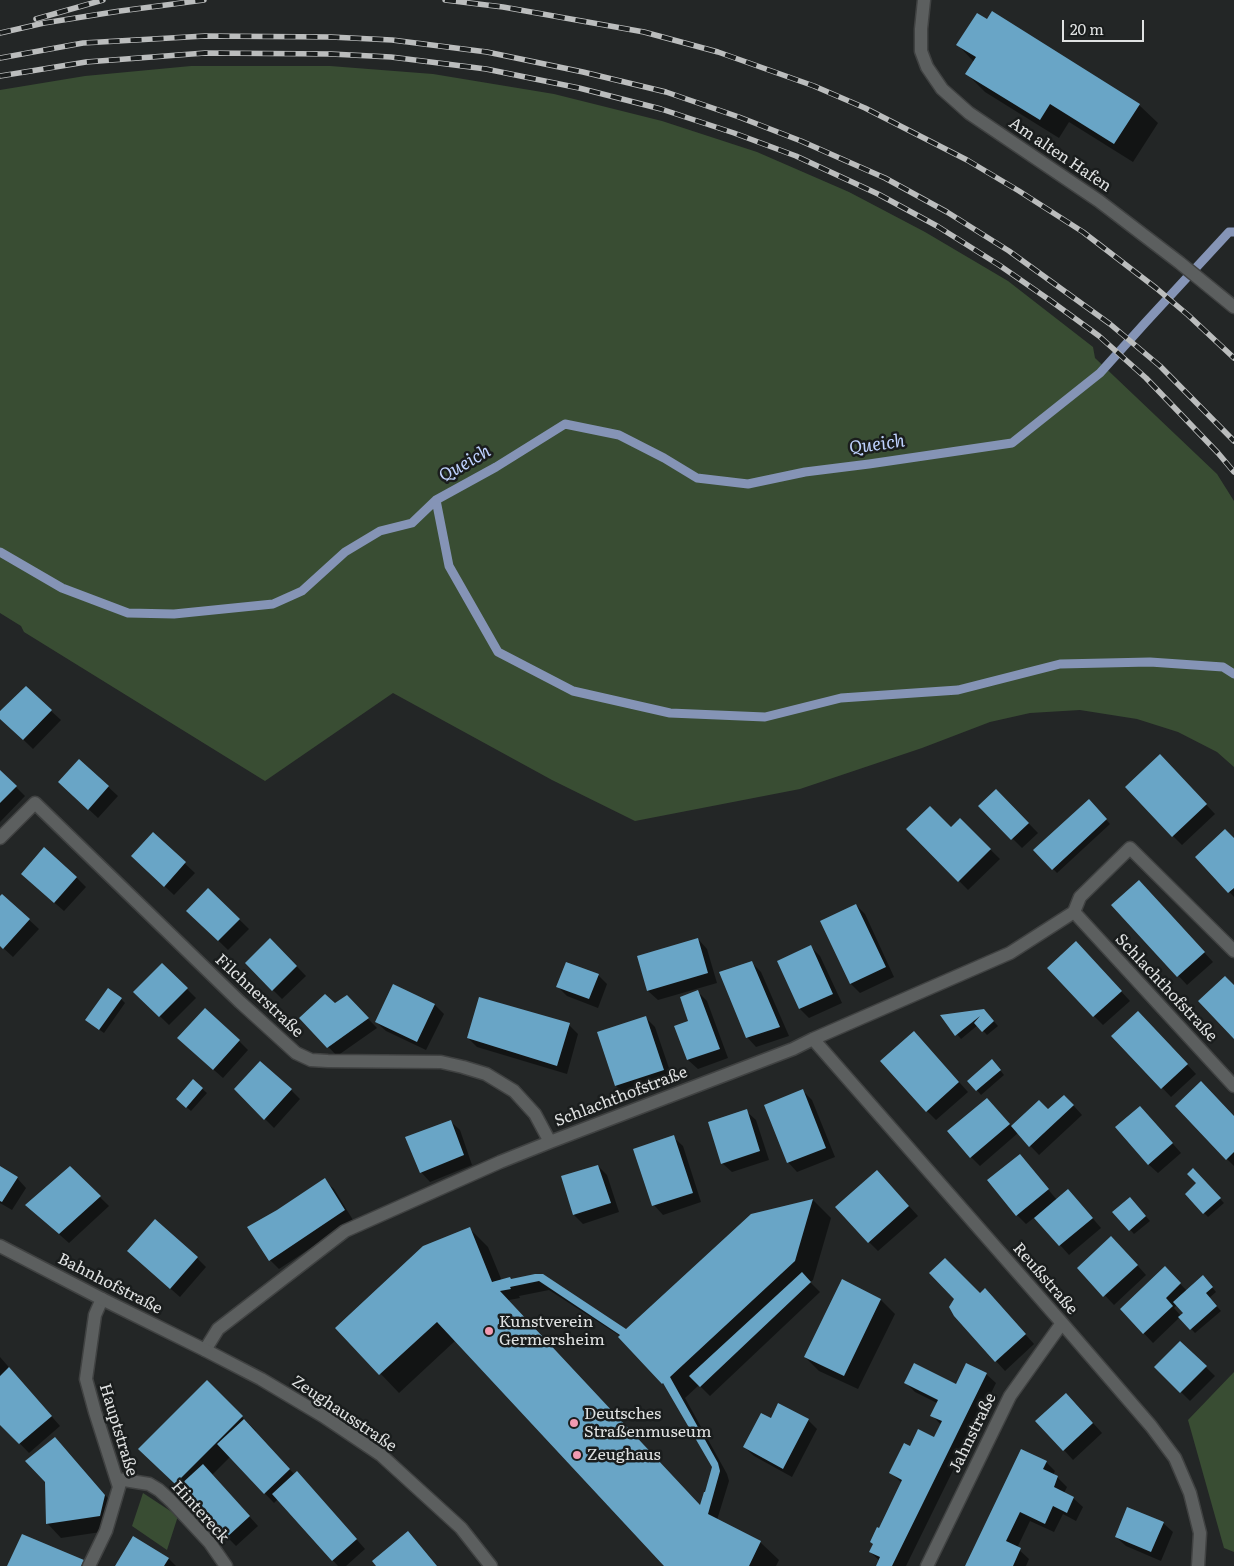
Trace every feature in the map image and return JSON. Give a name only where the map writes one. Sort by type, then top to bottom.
[{"type":"street","name":"Am alten Hafen","points":[[924,0],[922,51],[927,67],[942,89],[969,113],[1099,201],[1234,307]]},
{"type":"street","name":"Filchnerstraße","points":[[0,838],[35,803],[240,1002],[296,1053],[311,1060],[441,1062],[486,1074],[514,1091],[535,1114],[550,1142]]},
{"type":"street","name":"Schlachthofstraße","points":[[205,1350],[218,1329],[345,1231],[486,1168],[793,1049],[1010,953],[1074,912],[1080,897],[1130,848],[1234,951]]},
{"type":"street","name":"Schlachthofstraße","points":[[1074,912],[1234,1086]]},
{"type":"street","name":"Reußstraße","points":[[813,1039],[1151,1426],[1175,1458],[1190,1493],[1200,1533],[1198,1566]]},
{"type":"street","name":"Bahnhofstraße","points":[[0,1246],[205,1350]]},
{"type":"street","name":"Hauptstraße","points":[[89,1566],[106,1531],[119,1487],[86,1379],[95,1315],[102,1299]]},
{"type":"street","name":"Jahnstraße","points":[[927,1566],[1010,1396],[1062,1324]]},
{"type":"street","name":"Zeughausstraße","points":[[205,1350],[261,1379],[323,1416],[381,1455],[462,1528],[491,1566]]},
{"type":"street","name":"Hintereck","points":[[118,1479],[144,1482],[159,1490],[172,1501],[210,1543],[226,1566]]},
{"type":"green space","points":[[191,66],[330,66],[433,74],[554,94],[662,121],[757,152],[849,192],[925,232],[1008,281],[1093,347],[1095,358],[1217,474],[1234,501],[1234,767],[1217,752],[1178,732],[1137,719],[1080,710],[1030,713],[990,722],[922,748],[800,789],[635,821],[552,780],[393,693],[265,781],[24,632],[21,626],[0,613],[0,90],[85,76]]},
{"type":"green space","points":[[1234,1372],[1234,1552],[1224,1548],[1188,1420]]},
{"type":"green space","points":[[143,1493],[178,1516],[167,1550],[132,1526]]},
{"type":"building","points":[[992,11],[1140,104],[1114,144],[1050,104],[1040,120],[965,74],[976,57],[956,45],[977,13],[987,19]]},
{"type":"building","points":[[26,686],[52,710],[23,740],[0,719],[0,711]]},
{"type":"building","points":[[1160,754],[1207,804],[1172,837],[1125,787]]},
{"type":"building","points":[[79,759],[109,786],[88,810],[58,782]]},
{"type":"building","points":[[0,770],[17,786],[0,803]]},
{"type":"building","points":[[996,789],[1029,823],[1011,840],[978,806]]},
{"type":"building","points":[[1089,799],[1107,819],[1052,870],[1033,850]]},
{"type":"building","points":[[930,806],[951,827],[960,818],[991,849],[958,882],[906,829]]},
{"type":"building","points":[[1225,829],[1234,838],[1234,888],[1228,893],[1195,857]]},
{"type":"building","points":[[153,832],[186,862],[164,887],[131,856]]},
{"type":"building","points":[[44,847],[77,877],[54,903],[21,874]]},
{"type":"building","points":[[1139,880],[1205,952],[1177,977],[1111,905]]},
{"type":"building","points":[[208,888],[240,919],[218,941],[186,911]]},
{"type":"building","points":[[2,894],[30,919],[3,949],[0,946],[0,896]]},
{"type":"building","points":[[856,904],[886,967],[850,984],[820,921]]},
{"type":"building","points":[[270,938],[297,966],[272,991],[245,963]]},
{"type":"building","points":[[698,938],[708,973],[647,991],[637,956]]},
{"type":"building","points":[[1076,941],[1122,991],[1093,1017],[1047,968]]},
{"type":"building","points":[[811,945],[833,994],[799,1009],[777,961]]},
{"type":"building","points":[[752,961],[780,1027],[746,1038],[719,972]]},
{"type":"building","points":[[566,962],[599,974],[589,999],[556,987]]},
{"type":"building","points":[[162,963],[188,988],[159,1017],[133,992]]},
{"type":"building","points":[[1225,976],[1234,985],[1234,1039],[1198,1001]]},
{"type":"building","points":[[393,984],[435,1004],[417,1042],[375,1022]]},
{"type":"building","points":[[108,988],[122,998],[99,1030],[85,1020]]},
{"type":"building","points":[[698,990],[720,1049],[687,1060],[674,1026],[688,1021],[680,997]]},
{"type":"building","points":[[325,994],[335,1003],[347,995],[369,1018],[327,1048],[299,1018]]},
{"type":"building","points":[[479,997],[570,1023],[557,1066],[467,1038]]},
{"type":"building","points":[[205,1008],[240,1040],[213,1070],[177,1038]]},
{"type":"building","points":[[984,1009],[994,1021],[982,1032],[974,1023],[980,1016],[955,1036],[940,1015]]},
{"type":"building","points":[[1138,1011],[1188,1064],[1161,1089],[1111,1036]]},
{"type":"building","points":[[646,1016],[664,1070],[615,1086],[597,1032]]},
{"type":"building","points":[[914,1031],[959,1082],[926,1112],[880,1061]]},
{"type":"building","points":[[992,1059],[1001,1070],[976,1091],[967,1081]]},
{"type":"building","points":[[260,1061],[292,1089],[264,1120],[234,1089]]},
{"type":"building","points":[[193,1079],[203,1088],[186,1108],[176,1099]]},
{"type":"building","points":[[1201,1081],[1234,1116],[1234,1152],[1226,1160],[1175,1106]]},
{"type":"building","points":[[803,1089],[826,1148],[787,1163],[764,1105]]},
{"type":"building","points":[[1064,1095],[1074,1105],[1029,1147],[1011,1126],[1039,1100],[1048,1109]]},
{"type":"building","points":[[987,1098],[1010,1124],[970,1158],[947,1131]]},
{"type":"building","points":[[1140,1106],[1173,1143],[1148,1165],[1115,1127]]},
{"type":"building","points":[[747,1109],[760,1151],[721,1164],[708,1122]]},
{"type":"building","points":[[451,1120],[464,1155],[420,1173],[405,1137]]},
{"type":"building","points":[[674,1135],[693,1193],[652,1206],[633,1149]]},
{"type":"building","points":[[1020,1154],[1049,1189],[1016,1216],[987,1180]]},
{"type":"building","points":[[598,1165],[611,1203],[573,1215],[561,1176]]},
{"type":"building","points":[[0,1166],[18,1177],[2,1202],[0,1201]]},
{"type":"building","points":[[70,1166],[101,1196],[59,1234],[25,1205]]},
{"type":"building","points":[[1193,1168],[1221,1198],[1203,1214],[1185,1194],[1196,1183],[1187,1174]]},
{"type":"building","points":[[877,1170],[909,1206],[868,1243],[835,1207]]},
{"type":"building","points":[[325,1178],[345,1210],[269,1261],[247,1227],[277,1210]]},
{"type":"building","points":[[1068,1189],[1093,1218],[1059,1246],[1034,1218]]},
{"type":"building","points":[[1130,1197],[1146,1216],[1129,1231],[1112,1212]]},
{"type":"building","points":[[813,1199],[795,1261],[670,1377],[718,1463],[720,1471],[708,1514],[761,1541],[749,1566],[664,1566],[437,1322],[379,1375],[335,1328],[423,1246],[470,1227],[492,1282],[510,1277],[511,1279],[543,1274],[626,1329],[751,1214]],"holes":[[[539,1281],[620,1335],[618,1337],[663,1383],[712,1467],[700,1505],[500,1291]]]},
{"type":"building","points":[[155,1219],[198,1257],[170,1289],[127,1251]]},
{"type":"building","points":[[1111,1236],[1138,1265],[1103,1297],[1077,1268]]},
{"type":"building","points":[[945,1258],[980,1293],[985,1288],[1026,1334],[995,1362],[954,1316],[949,1307],[954,1299],[929,1273]]},
{"type":"building","points":[[1165,1266],[1181,1283],[1166,1298],[1173,1306],[1143,1334],[1120,1309]]},
{"type":"building","points":[[802,1272],[811,1282],[700,1387],[689,1376]]},
{"type":"building","points":[[1203,1275],[1213,1287],[1206,1293],[1217,1306],[1190,1330],[1178,1317],[1183,1313],[1173,1302]]},
{"type":"building","points":[[842,1279],[881,1299],[844,1376],[804,1357]]},
{"type":"building","points":[[1180,1341],[1207,1366],[1180,1393],[1154,1367]]},
{"type":"building","points":[[914,1363],[956,1384],[966,1363],[987,1373],[892,1566],[876,1566],[880,1557],[869,1552],[873,1544],[870,1542],[877,1527],[879,1528],[902,1480],[889,1473],[904,1443],[910,1446],[918,1429],[934,1437],[942,1421],[930,1416],[938,1400],[904,1383]]},
{"type":"building","points":[[9,1367],[52,1416],[19,1444],[0,1425],[0,1376]]},
{"type":"building","points":[[207,1380],[243,1416],[175,1484],[138,1449]]},
{"type":"building","points":[[1066,1393],[1093,1423],[1063,1451],[1035,1421]]},
{"type":"building","points":[[778,1403],[809,1419],[783,1469],[743,1447],[761,1413],[771,1418]]},
{"type":"building","points":[[244,1419],[290,1469],[264,1494],[217,1444]]},
{"type":"building","points":[[55,1437],[105,1495],[100,1516],[46,1524],[45,1482],[25,1461]]},
{"type":"building","points":[[1021,1449],[1047,1461],[1043,1469],[1058,1476],[1054,1487],[1074,1497],[1067,1513],[1053,1506],[1045,1524],[1020,1512],[1006,1541],[1021,1548],[1013,1566],[965,1566]]},
{"type":"building","points":[[203,1464],[250,1516],[226,1538],[179,1486]]},
{"type":"building","points":[[297,1471],[357,1539],[332,1561],[272,1494]]},
{"type":"building","points":[[1127,1507],[1164,1522],[1151,1552],[1115,1537]]},
{"type":"building","points":[[408,1531],[437,1566],[376,1566],[372,1561]]},
{"type":"building","points":[[22,1534],[84,1560],[81,1566],[7,1566]]},
{"type":"building","points":[[133,1536],[169,1558],[164,1566],[115,1566]]},
{"type":"waterway","name":"Queich","points":[[0,552],[62,588],[128,613],[174,614],[273,604],[302,591],[345,552],[380,531],[412,523],[436,500],[496,467],[565,424],[619,435],[664,458],[697,478],[748,484],[805,472],[1012,443],[1100,373],[1229,232],[1234,232]]},
{"type":"waterway","name":"Queich","points":[[436,500],[449,566],[498,652],[573,691],[670,713],[765,717],[841,698],[958,690],[1060,664],[1150,662],[1223,667],[1234,674]]},
{"type":"railway","points":[[36,19],[103,0]]},
{"type":"railway","points":[[0,33],[44,23],[204,0]]},
{"type":"railway","points":[[445,0],[503,7],[644,32],[718,52],[814,86],[865,108],[967,160],[1083,232],[1156,288],[1234,358]]},
{"type":"railway","points":[[0,58],[83,43],[205,36],[331,37],[392,40],[487,52],[666,92],[801,141],[885,178],[947,212],[1009,251],[1110,324],[1160,366],[1234,441]]},
{"type":"railway","points":[[0,76],[86,62],[205,53],[331,54],[391,57],[486,69],[579,88],[661,109],[796,156],[878,194],[937,226],[999,265],[1099,336],[1146,378],[1234,472]]},
{"type":"place","name":"Kunstverein Germersheim","points":[[489,1331]]},
{"type":"place","name":"Deutsches Straßenmuseum","points":[[574,1423]]},
{"type":"place","name":"Zeughaus","points":[[577,1455]]}]
